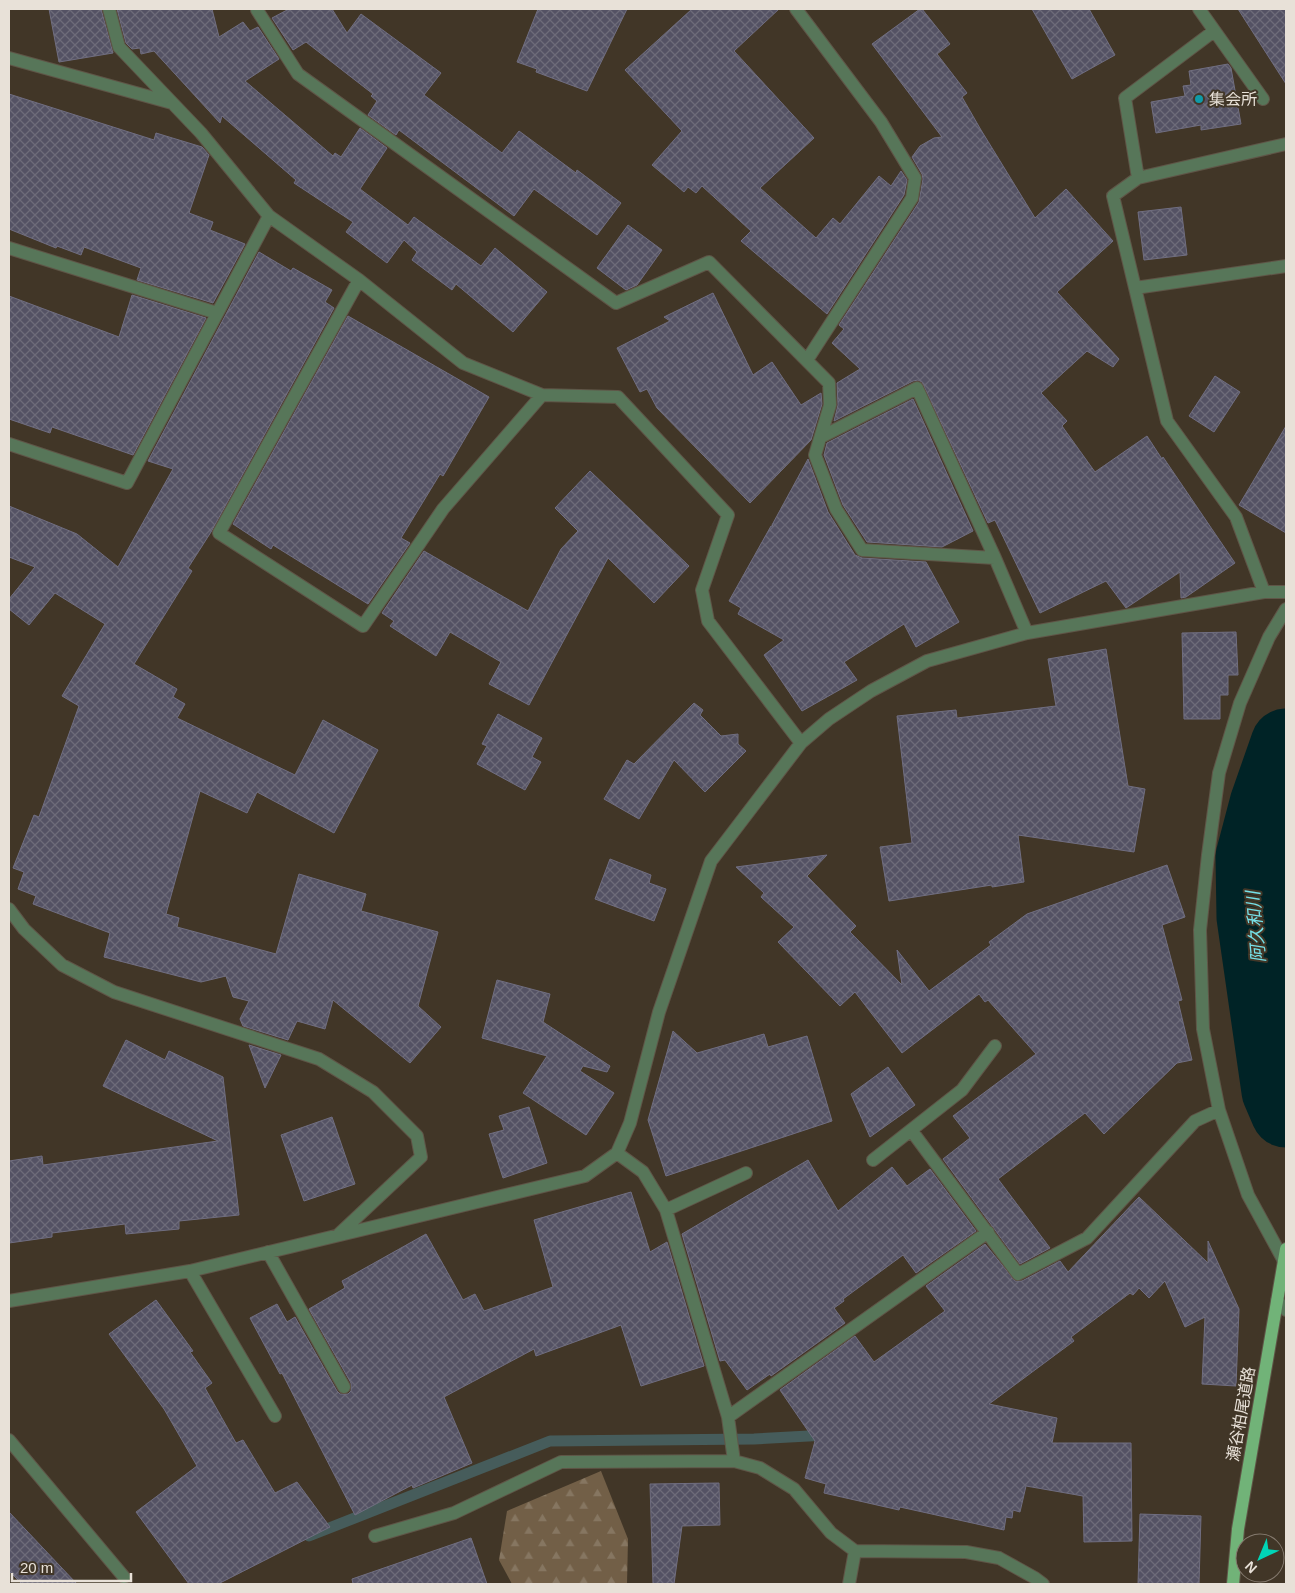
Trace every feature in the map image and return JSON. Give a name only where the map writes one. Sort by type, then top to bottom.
[{"type":"main road","name":"瀬谷柏尾道路","points":[[1233,1584],[1238,1529],[1282,1305],[1285,1255]]},
{"type":"street","points":[[109,9],[120,47],[201,133],[269,216],[359,280],[463,363],[542,395],[618,397],[728,515],[702,590],[708,621],[802,743]]},
{"type":"street","points":[[796,9],[882,122],[915,178],[912,198],[807,360]]},
{"type":"street","points":[[1199,9],[1263,99]]},
{"type":"street","points":[[257,10],[298,74],[616,303],[709,262],[830,383],[830,405],[815,455],[836,509],[862,550],[995,558]]},
{"type":"street","points":[[1138,178],[1125,98],[1214,31]]},
{"type":"street","points":[[9,58],[172,103]]},
{"type":"street","points":[[1264,592],[1236,518],[1167,421],[1113,196],[1138,178],[1286,144]]},
{"type":"street","points":[[9,444],[127,483],[269,216]]},
{"type":"street","points":[[9,248],[217,313]]},
{"type":"street","points":[[1135,288],[1286,266]]},
{"type":"street","points":[[359,280],[219,533],[363,626],[442,509],[542,395]]},
{"type":"street","points":[[821,437],[917,388],[995,558],[1027,633]]},
{"type":"street","points":[[9,1301],[190,1272],[585,1176],[617,1153],[630,1123],[659,1012],[712,861],[802,743],[829,719],[871,691],[927,661],[1027,633],[1264,592],[1286,592]]},
{"type":"street","points":[[1285,1255],[1248,1194],[1219,1110],[1203,1029],[1200,930],[1208,855],[1220,773],[1240,703],[1269,637],[1286,610]]},
{"type":"street","points":[[9,909],[24,929],[62,964],[114,992],[319,1059],[373,1092],[417,1136],[421,1157],[338,1236]]},
{"type":"street","points":[[873,1160],[962,1090],[995,1046]]},
{"type":"street","points":[[912,1130],[1018,1274],[1087,1238],[1195,1122],[1219,1110]]},
{"type":"street","points":[[617,1153],[643,1172],[666,1210],[728,1417],[734,1462]]},
{"type":"street","points":[[666,1210],[746,1173]]},
{"type":"street","points":[[728,1417],[988,1232]]},
{"type":"street","points":[[268,1252],[344,1387]]},
{"type":"street","points":[[190,1272],[274,1416]]},
{"type":"street","points":[[9,1440],[124,1577]]},
{"type":"street","points":[[375,1536],[454,1512],[561,1462],[734,1462],[760,1468],[794,1488],[831,1533],[856,1551],[966,1552],[991,1556],[999,1558],[1043,1584]]},
{"type":"street","points":[[850,1584],[856,1551]]},
{"type":"green space","points":[[601,1471],[628,1539],[627,1584],[512,1584],[499,1560],[507,1511]]},
{"type":"building","points":[[49,9],[101,9],[113,53],[59,62]]},
{"type":"building","points":[[117,9],[212,9],[219,37],[243,22],[250,31],[258,27],[279,59],[245,81],[333,156],[335,153],[341,157],[360,128],[387,148],[360,189],[408,225],[414,217],[481,266],[495,248],[547,292],[513,332],[456,284],[452,290],[412,260],[417,252],[404,240],[387,263],[346,232],[353,222],[294,183],[296,180],[222,116],[220,123],[154,51],[141,54],[140,48],[132,49],[126,43]]},
{"type":"building","points":[[289,9],[332,9],[347,33],[361,14],[441,73],[424,95],[502,153],[519,131],[576,173],[577,170],[621,203],[597,235],[534,189],[514,216],[399,130],[396,135],[368,115],[377,101],[371,96],[373,94],[306,42],[293,50],[272,18]]},
{"type":"building","points":[[538,9],[627,9],[587,91],[536,72],[537,69],[517,62]]},
{"type":"building","points":[[692,9],[779,9],[734,51],[814,138],[760,188],[816,238],[833,218],[840,224],[879,176],[891,186],[901,171],[907,180],[904,195],[827,314],[741,241],[751,231],[702,186],[696,193],[688,187],[684,192],[652,165],[682,131],[625,70]]},
{"type":"building","points":[[922,9],[950,44],[937,54],[967,93],[962,97],[1035,218],[1066,189],[1113,241],[1057,292],[1119,359],[1113,367],[1087,351],[1041,393],[1067,421],[1062,426],[1095,472],[1147,436],[1162,459],[1163,457],[1235,563],[1186,597],[1181,598],[1180,572],[1126,608],[1106,581],[1040,613],[995,520],[988,523],[922,382],[918,380],[913,381],[834,421],[838,405],[837,383],[860,369],[832,343],[844,329],[839,325],[919,202],[923,179],[912,157],[920,146],[934,138],[942,137],[872,44]]},
{"type":"building","points":[[1032,9],[1089,9],[1115,55],[1072,79]]},
{"type":"building","points":[[1238,9],[1286,9],[1286,84]]},
{"type":"building","name":"集会所","points":[[1228,64],[1231,68],[1241,124],[1201,130],[1201,125],[1156,133],[1151,102],[1185,96],[1183,86],[1191,85],[1189,71]]},
{"type":"building","points":[[9,94],[154,140],[156,133],[202,147],[209,155],[189,213],[213,222],[210,230],[245,244],[213,303],[137,280],[141,268],[84,247],[81,255],[57,246],[56,248],[9,229]]},
{"type":"building","points":[[1181,207],[1187,255],[1144,260],[1138,212]]},
{"type":"building","points":[[628,225],[662,250],[637,285],[626,290],[597,268]]},
{"type":"building","points":[[259,252],[291,271],[293,268],[332,290],[325,302],[334,308],[211,532],[188,568],[192,571],[134,664],[177,689],[173,697],[185,704],[177,718],[295,775],[323,720],[378,750],[334,833],[257,792],[247,813],[200,791],[166,914],[179,918],[177,927],[276,954],[299,874],[366,894],[361,911],[438,932],[418,1006],[441,1027],[410,1063],[333,1000],[325,1029],[297,1021],[288,1040],[243,1026],[240,1019],[249,1001],[233,997],[226,976],[201,982],[104,957],[110,933],[33,904],[36,896],[18,889],[24,872],[13,868],[34,815],[39,817],[79,706],[62,696],[105,624],[55,593],[29,625],[9,609],[9,599],[35,567],[9,557],[9,506],[77,534],[118,567],[173,469],[148,461]]},
{"type":"building","points":[[713,293],[753,375],[772,362],[801,405],[821,393],[822,404],[811,440],[750,503],[657,408],[647,389],[640,392],[617,348],[670,321],[664,317]]},
{"type":"building","points":[[132,295],[206,318],[133,455],[52,427],[50,433],[9,419],[9,296],[119,337]]},
{"type":"building","points":[[348,316],[489,397],[443,476],[440,474],[401,538],[410,543],[368,604],[273,545],[271,549],[233,524]]},
{"type":"building","points":[[1215,376],[1240,392],[1214,432],[1189,416]]},
{"type":"building","points":[[913,399],[973,531],[942,547],[867,542],[843,505],[824,455],[827,443]]},
{"type":"building","points":[[1286,426],[1286,533],[1239,505]]},
{"type":"building","points":[[808,459],[828,512],[855,555],[862,558],[926,562],[959,622],[916,647],[904,624],[844,662],[857,680],[802,711],[764,655],[784,640],[738,614],[741,608],[729,601],[771,526],[773,526]]},
{"type":"building","points":[[590,471],[689,566],[654,603],[608,558],[529,705],[489,684],[501,662],[450,632],[436,656],[390,626],[394,621],[382,613],[424,551],[528,611],[561,549],[578,531],[555,508]]},
{"type":"building","points":[[1236,632],[1238,675],[1228,675],[1228,695],[1220,695],[1220,719],[1184,719],[1182,633]]},
{"type":"building","points":[[1106,649],[1128,786],[1145,789],[1134,852],[1018,835],[1024,882],[889,901],[880,847],[912,843],[897,716],[956,710],[957,718],[1056,706],[1048,659]]},
{"type":"building","points":[[694,703],[703,710],[700,715],[721,736],[738,734],[738,744],[746,751],[705,792],[674,760],[639,819],[604,799],[627,760],[634,764]]},
{"type":"building","points":[[498,714],[542,738],[532,757],[541,762],[525,790],[477,764],[487,746],[482,744]]},
{"type":"building","points":[[827,855],[807,876],[856,926],[850,932],[902,985],[897,950],[929,991],[991,945],[989,942],[1027,914],[1167,865],[1185,917],[1162,925],[1182,1000],[1178,1001],[1192,1060],[1177,1063],[1104,1134],[1085,1113],[998,1179],[1050,1248],[1020,1264],[943,1159],[970,1138],[953,1116],[1036,1054],[988,1000],[985,1002],[979,994],[902,1053],[855,992],[840,1006],[778,942],[794,927],[761,897],[764,893],[736,867]]},
{"type":"building","points":[[610,859],[651,875],[649,883],[666,889],[654,921],[595,899]]},
{"type":"building","points":[[497,980],[550,994],[543,1022],[610,1066],[607,1072],[583,1066],[580,1071],[614,1093],[586,1135],[523,1093],[547,1056],[482,1038]]},
{"type":"building","points":[[673,1031],[697,1053],[764,1034],[768,1047],[807,1036],[832,1121],[666,1176],[648,1120]]},
{"type":"building","points":[[126,1040],[165,1060],[169,1051],[223,1077],[239,1215],[179,1221],[179,1229],[126,1234],[125,1224],[52,1233],[52,1237],[9,1243],[9,1161],[42,1156],[43,1165],[218,1141],[103,1086]]},
{"type":"building","points":[[249,1045],[281,1055],[265,1088]]},
{"type":"building","points":[[888,1067],[915,1105],[870,1137],[851,1094]]},
{"type":"building","points":[[529,1107],[547,1163],[503,1178],[489,1134],[504,1130],[499,1116]]},
{"type":"building","points":[[332,1117],[355,1184],[304,1201],[281,1135]]},
{"type":"building","points":[[808,1160],[838,1211],[892,1167],[907,1186],[930,1169],[976,1231],[916,1273],[903,1255],[843,1299],[844,1301],[834,1308],[845,1323],[771,1376],[770,1374],[747,1390],[725,1360],[720,1361],[682,1234]]},
{"type":"building","points":[[631,1192],[650,1252],[667,1242],[704,1366],[641,1386],[621,1325],[536,1356],[534,1349],[444,1397],[472,1463],[413,1488],[412,1485],[355,1515],[282,1373],[280,1374],[250,1318],[277,1304],[287,1322],[295,1317],[337,1391],[340,1394],[348,1394],[351,1391],[351,1383],[309,1309],[345,1288],[342,1281],[426,1234],[463,1300],[475,1294],[484,1311],[553,1287],[534,1220]]},
{"type":"building","points":[[1139,1197],[1208,1263],[1208,1241],[1239,1309],[1236,1386],[1202,1384],[1205,1317],[1185,1327],[1165,1281],[1149,1298],[1139,1288],[1133,1295],[1130,1293],[1071,1337],[1074,1341],[989,1404],[1057,1418],[1052,1443],[1131,1443],[1132,1541],[1084,1542],[1083,1496],[1026,1486],[1020,1512],[1013,1510],[1012,1518],[1006,1517],[1004,1530],[900,1507],[899,1510],[824,1493],[826,1484],[805,1478],[815,1441],[780,1390],[855,1336],[874,1362],[945,1311],[926,1286],[985,1244],[1015,1281],[1022,1281],[1060,1261],[1068,1272]]},
{"type":"building","points":[[156,1300],[193,1351],[190,1352],[212,1383],[205,1388],[236,1443],[243,1440],[275,1493],[297,1482],[330,1527],[218,1584],[189,1584],[136,1512],[197,1466],[164,1409],[109,1334]]},
{"type":"building","points":[[719,1483],[720,1525],[682,1526],[674,1584],[653,1584],[650,1484]]},
{"type":"building","points":[[9,1512],[77,1584],[22,1584],[9,1571]]},
{"type":"building","points":[[1140,1514],[1201,1516],[1199,1584],[1138,1584]]},
{"type":"building","points":[[471,1538],[487,1584],[353,1584],[352,1579]]},
{"type":"waterway","name":"阿久和川","points":[[1286,744],[1265,804],[1251,857],[1252,917],[1277,1091],[1286,1112]]},
{"type":"waterway","points":[[309,1536],[550,1441],[754,1439],[827,1435]]},
{"type":"place","name":"集会所","points":[[1199,99]]}]
